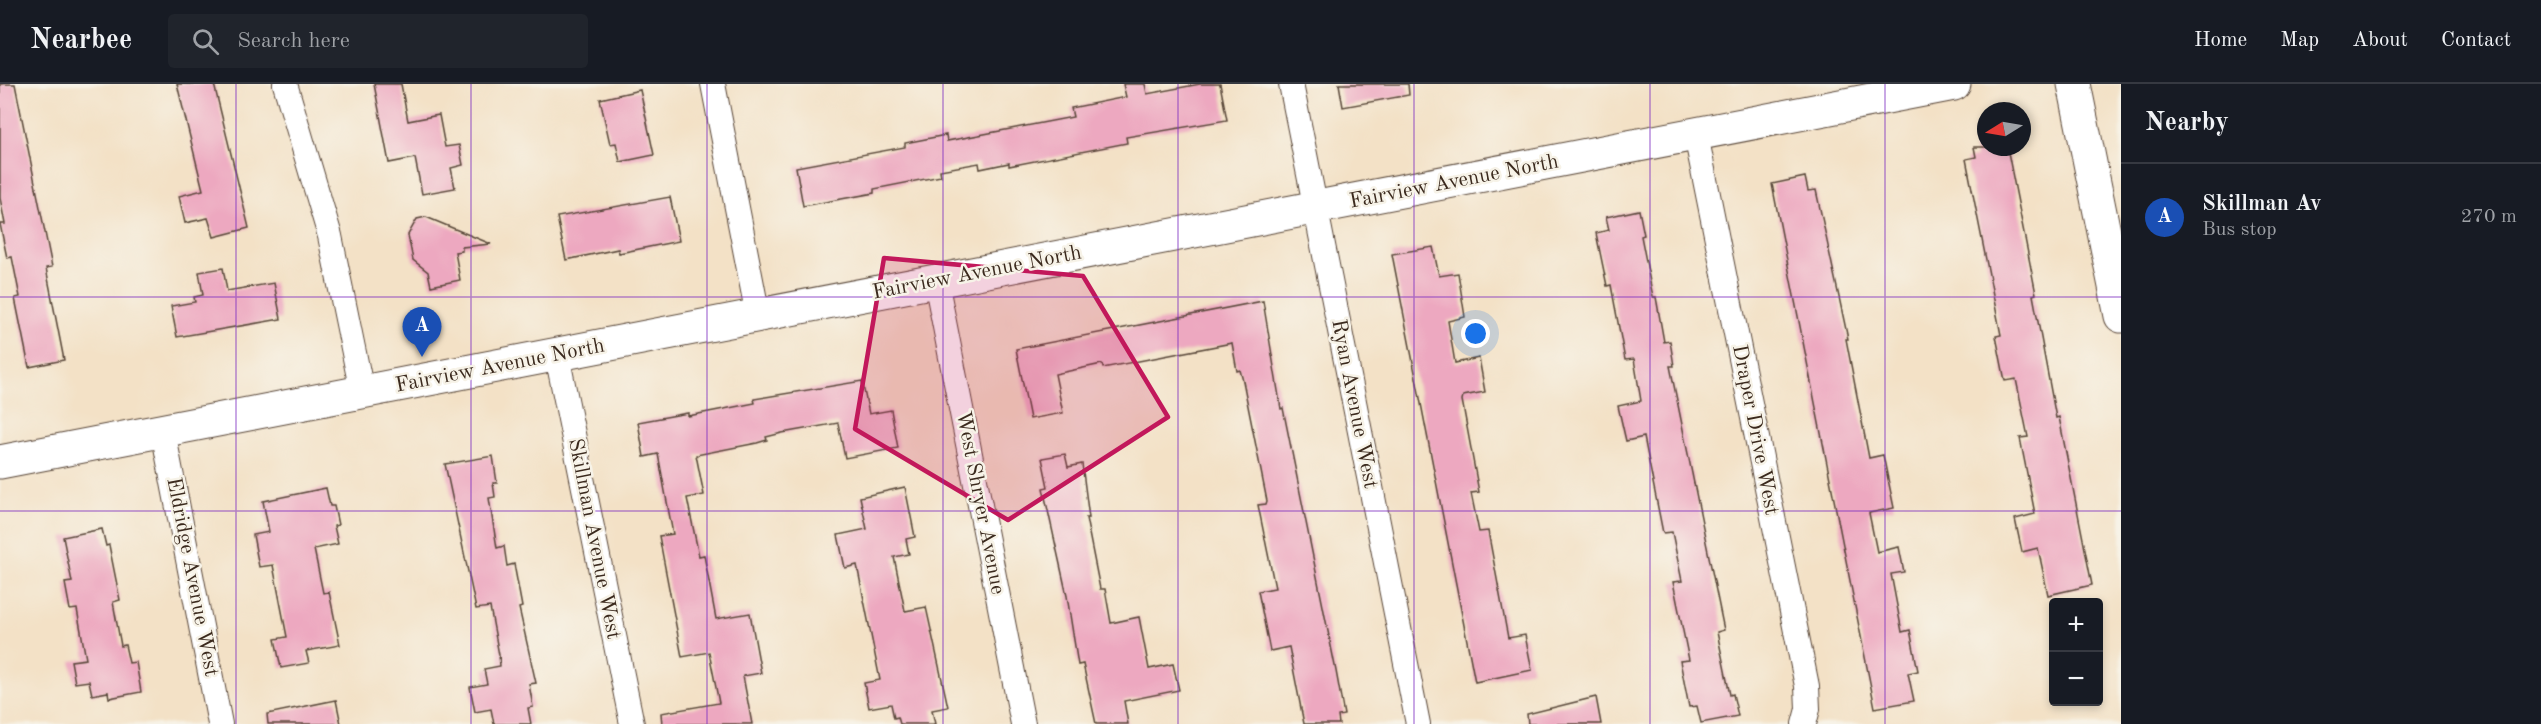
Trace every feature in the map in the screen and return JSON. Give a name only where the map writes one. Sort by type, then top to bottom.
[{"type":"street","points":[[285,84],[330,236],[362,392]]},
{"type":"street","points":[[713,84],[758,316]]},
{"type":"street","name":"Ryan Avenue West","points":[[1291,84],[1418,724]]},
{"type":"street","name":"Fairview Avenue North","points":[[0,462],[1953,84]]},
{"type":"street","points":[[2074,84],[2121,316]]},
{"type":"street","name":"Draper Drive West","points":[[1696,135],[1807,686],[1808,709],[1804,724]]},
{"type":"street","name":"West Shryer Avenue","points":[[936,281],[1023,724]]},
{"type":"street","name":"Skillman Avenue West","points":[[557,355],[632,724]]},
{"type":"street","name":"Eldridge Avenue West","points":[[163,431],[220,724]]},
{"type":"highlighted area","points":[[884,258],[1083,276],[1168,417],[1008,520],[855,429]]},
{"type":"building","points":[[0,84],[15,84],[52,267],[46,268],[64,360],[29,367],[15,298],[20,297],[12,257],[7,258],[0,224],[5,224],[0,198]]},
{"type":"building","points":[[177,84],[214,84],[249,228],[214,237],[208,218],[185,223],[179,196],[203,190]]},
{"type":"building","points":[[374,84],[401,84],[408,121],[439,115],[445,147],[459,145],[463,165],[451,168],[455,188],[422,194],[415,158],[389,163]]},
{"type":"building","points":[[1123,84],[1145,84],[1147,94],[1200,84],[1220,84],[1227,120],[1126,137],[1127,143],[1009,166],[1009,163],[980,169],[979,163],[940,170],[941,176],[874,189],[874,193],[803,206],[796,167],[905,147],[905,143],[946,135],[947,141],[1073,117],[1071,108],[1126,97]]},
{"type":"building","points":[[1339,84],[1408,84],[1409,95],[1343,107]]},
{"type":"building","points":[[640,90],[654,155],[620,162],[616,143],[610,144],[600,99]]},
{"type":"building","points":[[1974,147],[1977,147],[1977,156],[2009,156],[2036,294],[2033,295],[2056,418],[2059,417],[2092,585],[2048,595],[2038,548],[2022,552],[2015,519],[2035,514],[2020,438],[2028,437],[2016,379],[2005,381],[1996,336],[2001,335],[1966,159],[1976,157]]},
{"type":"building","points":[[1805,177],[1808,191],[1816,190],[1848,339],[1846,339],[1869,458],[1883,455],[1894,508],[1869,513],[1877,552],[1899,547],[1904,572],[1891,574],[1902,632],[1910,630],[1918,671],[1908,673],[1914,701],[1875,708],[1772,184]]},
{"type":"building","points":[[670,197],[679,241],[619,253],[618,249],[566,260],[557,217]]},
{"type":"building","points":[[1639,210],[1644,235],[1641,236],[1653,297],[1656,297],[1664,342],[1670,341],[1674,366],[1670,366],[1724,630],[1717,632],[1730,695],[1733,694],[1738,716],[1701,723],[1697,706],[1689,707],[1680,661],[1689,660],[1673,582],[1682,581],[1672,532],[1663,533],[1644,437],[1626,441],[1618,406],[1641,401],[1634,359],[1625,360],[1611,285],[1607,286],[1596,233],[1609,230],[1606,217]]},
{"type":"building","points":[[426,217],[491,244],[462,247],[462,251],[455,252],[460,280],[431,286],[428,272],[413,260],[408,235],[417,219]]},
{"type":"building","points":[[1433,247],[1439,276],[1458,273],[1465,317],[1448,321],[1455,363],[1479,358],[1485,392],[1463,396],[1462,400],[1479,492],[1471,493],[1479,532],[1488,531],[1508,638],[1525,635],[1532,670],[1475,682],[1392,254]]},
{"type":"building","points":[[223,268],[227,291],[274,283],[281,319],[177,337],[171,306],[195,302],[194,297],[203,295],[199,272]]},
{"type":"building","points":[[1263,301],[1281,409],[1283,408],[1344,715],[1338,716],[1339,724],[1304,724],[1289,647],[1270,651],[1258,591],[1275,588],[1258,505],[1266,504],[1267,501],[1243,381],[1240,370],[1237,371],[1232,343],[1103,368],[1102,364],[1055,374],[1063,413],[1030,419],[1016,349]]},
{"type":"building","points":[[862,381],[869,414],[891,410],[898,448],[845,458],[838,423],[782,433],[766,437],[767,440],[757,443],[696,455],[704,495],[687,498],[699,556],[704,555],[716,619],[750,613],[761,673],[743,676],[752,724],[662,724],[661,713],[719,703],[709,652],[682,657],[659,536],[673,534],[658,454],[644,457],[638,422],[688,413],[688,416],[755,403],[754,399]]},
{"type":"building","points":[[1065,454],[1068,467],[1082,464],[1089,518],[1086,518],[1100,589],[1105,589],[1111,623],[1139,617],[1149,669],[1173,664],[1179,690],[1124,701],[1128,724],[1096,724],[1083,664],[1078,665],[1067,596],[1043,488],[1048,487],[1042,458]]},
{"type":"building","points":[[493,456],[497,483],[493,483],[495,497],[489,498],[497,548],[504,546],[507,566],[514,564],[522,607],[519,608],[536,683],[529,684],[533,707],[528,708],[531,724],[494,724],[491,709],[475,712],[470,687],[487,684],[484,669],[500,666],[499,655],[490,607],[476,609],[445,464]]},
{"type":"building","points":[[905,487],[915,537],[906,539],[909,554],[894,557],[905,611],[926,607],[948,707],[932,710],[935,724],[900,724],[898,717],[894,718],[891,704],[869,708],[864,683],[880,680],[857,565],[845,568],[838,535],[867,529],[860,497]]},
{"type":"building","points":[[326,488],[330,506],[334,506],[338,525],[334,526],[338,544],[314,549],[323,593],[329,592],[340,645],[306,651],[309,663],[281,668],[275,639],[287,637],[273,565],[259,567],[253,535],[269,532],[263,501]]},
{"type":"building","points":[[102,529],[106,546],[109,545],[120,600],[113,602],[121,646],[125,645],[129,663],[136,662],[141,692],[109,698],[108,692],[92,695],[89,681],[75,683],[71,661],[86,659],[77,609],[70,610],[65,583],[72,582],[63,537]]},
{"type":"building","points":[[1596,697],[1601,724],[1528,724],[1527,714]]},
{"type":"building","points":[[336,700],[341,724],[268,724],[267,714]]},
{"type":"place","name":"Skillman Av","points":[[422,357]]}]
